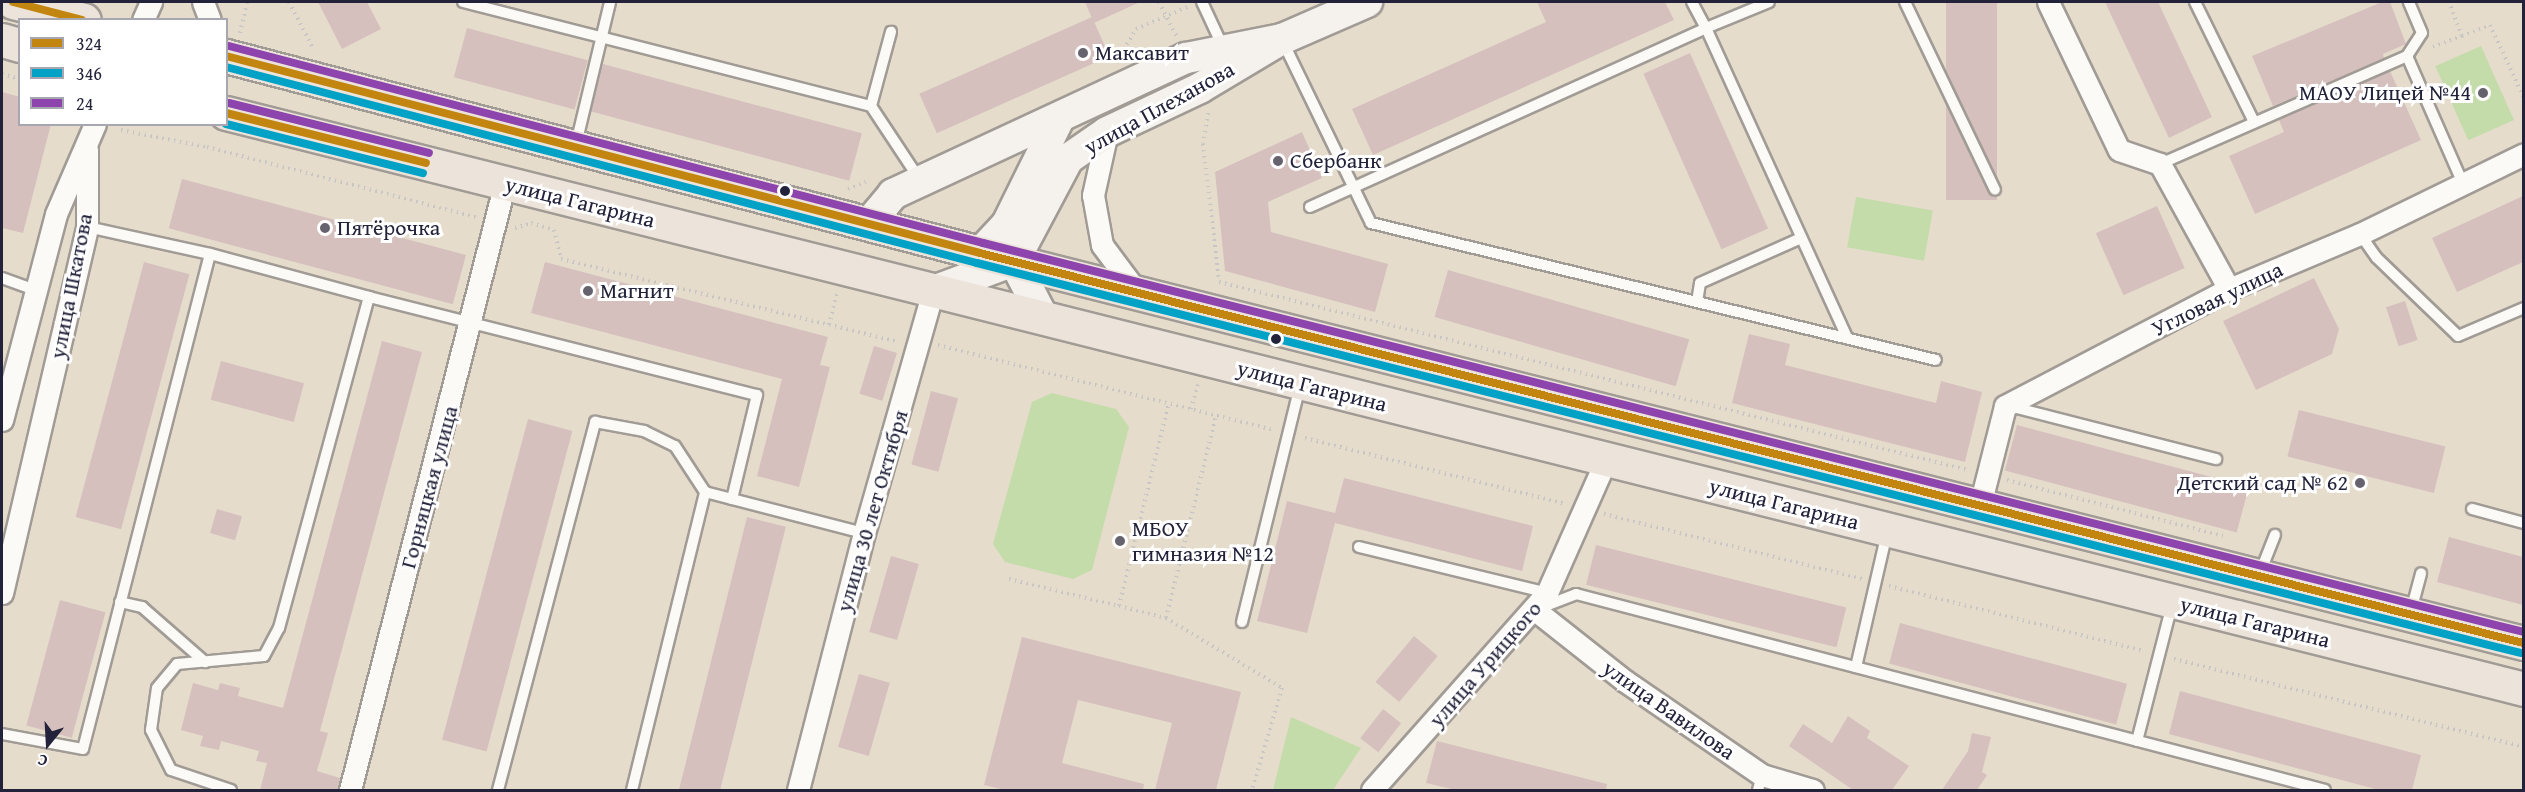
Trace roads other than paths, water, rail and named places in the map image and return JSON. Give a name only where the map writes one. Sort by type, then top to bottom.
[{"type":"main road","points":[[13,2],[76,18]]},
{"type":"main road","name":"улица Плеханова","points":[[1014,261],[1068,159],[1107,132],[1200,88],[1329,14],[1367,2]]},
{"type":"main road","name":"улица Плеханова","points":[[869,224],[893,194],[1059,119],[1186,58],[1282,39]]},
{"type":"main road","points":[[2,40],[18,44]]},
{"type":"main road","name":"улица Гагарина","points":[[231,50],[576,147],[1137,292],[1642,419],[1984,490],[2264,562],[2410,614],[2523,643]]},
{"type":"main road","name":"улица Гагарина","points":[[228,114],[2523,689]]},
{"type":"main road","name":"улица Плеханова","points":[[980,252],[1007,224],[1023,196],[1059,119]]},
{"type":"main road","name":"улица Плеханова","points":[[1014,261],[1023,196]]},
{"type":"main road","points":[[933,291],[1014,261],[1044,319]]},
{"type":"main road","points":[[1606,460],[1617,435],[1642,419]]},
{"type":"street","points":[[144,18],[151,2]]},
{"type":"street","points":[[203,2],[209,18]]},
{"type":"street","points":[[2048,2],[2119,150],[2160,164],[2229,289]]},
{"type":"street","points":[[87,149],[94,126]]},
{"type":"street","points":[[1107,132],[1093,195],[1102,245],[1137,292]]},
{"type":"street","name":"улица Шкатова","points":[[2,593],[87,227],[87,149]]},
{"type":"street","name":"улица Шкатова","points":[[2,420],[33,290],[56,214],[87,149]]},
{"type":"street","name":"Угловая улица","points":[[2006,406],[2229,289],[2360,234],[2462,181],[2523,154]]},
{"type":"street","name":"Горняцкая улица","points":[[350,790],[505,183]]},
{"type":"street","points":[[933,291],[980,252]]},
{"type":"street","name":"улица 30 лет Октября","points":[[798,790],[864,533],[921,340],[933,291]]},
{"type":"street","points":[[1984,490],[2006,406]]},
{"type":"street","name":"улица Урицкого","points":[[1372,790],[1541,602],[1582,508],[1606,460]]},
{"type":"street","name":"улица Вавилова","points":[[1541,602],[1625,681],[1760,783],[1813,790]]},
{"type":"lane","points":[[464,2],[871,106],[920,180]]},
{"type":"lane","points":[[576,147],[610,2]]},
{"type":"lane","points":[[1202,2],[1225,50]]},
{"type":"lane","points":[[1692,2],[1706,28],[1847,338]]},
{"type":"lane","points":[[1310,207],[1706,28],[1769,2]]},
{"type":"lane","points":[[1905,2],[1995,190]]},
{"type":"lane","points":[[2195,2],[2254,122]]},
{"type":"lane","points":[[2160,164],[2407,56],[2422,33],[2409,2]]},
{"type":"lane","points":[[871,106],[891,32]]},
{"type":"lane","points":[[1282,39],[1371,223],[1936,360]]},
{"type":"lane","points":[[2407,56],[2462,181]]},
{"type":"lane","points":[[87,227],[210,254],[369,297],[757,395],[732,499]]},
{"type":"lane","points":[[2360,234],[2377,258],[2458,336],[2523,308]]},
{"type":"lane","points":[[1697,302],[1700,283],[1802,238]]},
{"type":"lane","points":[[2,734],[83,749],[210,254]]},
{"type":"lane","points":[[2,278],[33,290]]},
{"type":"lane","points":[[231,790],[171,770],[151,730],[158,688],[177,664],[264,656],[279,628],[369,297]]},
{"type":"lane","points":[[1242,622],[1301,383]]},
{"type":"lane","points":[[2006,406],[2216,459]]},
{"type":"lane","points":[[498,790],[595,422],[644,431],[675,446],[705,492],[864,533]]},
{"type":"lane","points":[[632,790],[705,492]]},
{"type":"lane","points":[[2472,509],[2523,522]]},
{"type":"lane","points":[[1856,668],[1887,530]]},
{"type":"lane","points":[[2264,562],[2275,535]]},
{"type":"lane","points":[[1359,547],[1541,602],[1576,594],[2325,790]]},
{"type":"lane","points":[[2410,614],[2421,573]]},
{"type":"lane","points":[[2137,741],[2172,601]]},
{"type":"lane","points":[[120,602],[142,607],[205,662]]},
{"type":"place","name":"Максавит","points":[[1083,53]]},
{"type":"place","name":"МАОУ Лицей №44","points":[[2483,93]]},
{"type":"place","name":"Сбербанк","points":[[1278,161]]},
{"type":"place","name":"Пятёрочка","points":[[325,228]]},
{"type":"place","name":"Магнит","points":[[588,291]]},
{"type":"place","name":"Детский сад № 62","points":[[2360,483]]},
{"type":"place","name":"МБОУ гимназия №12","points":[[1120,541]]}]
